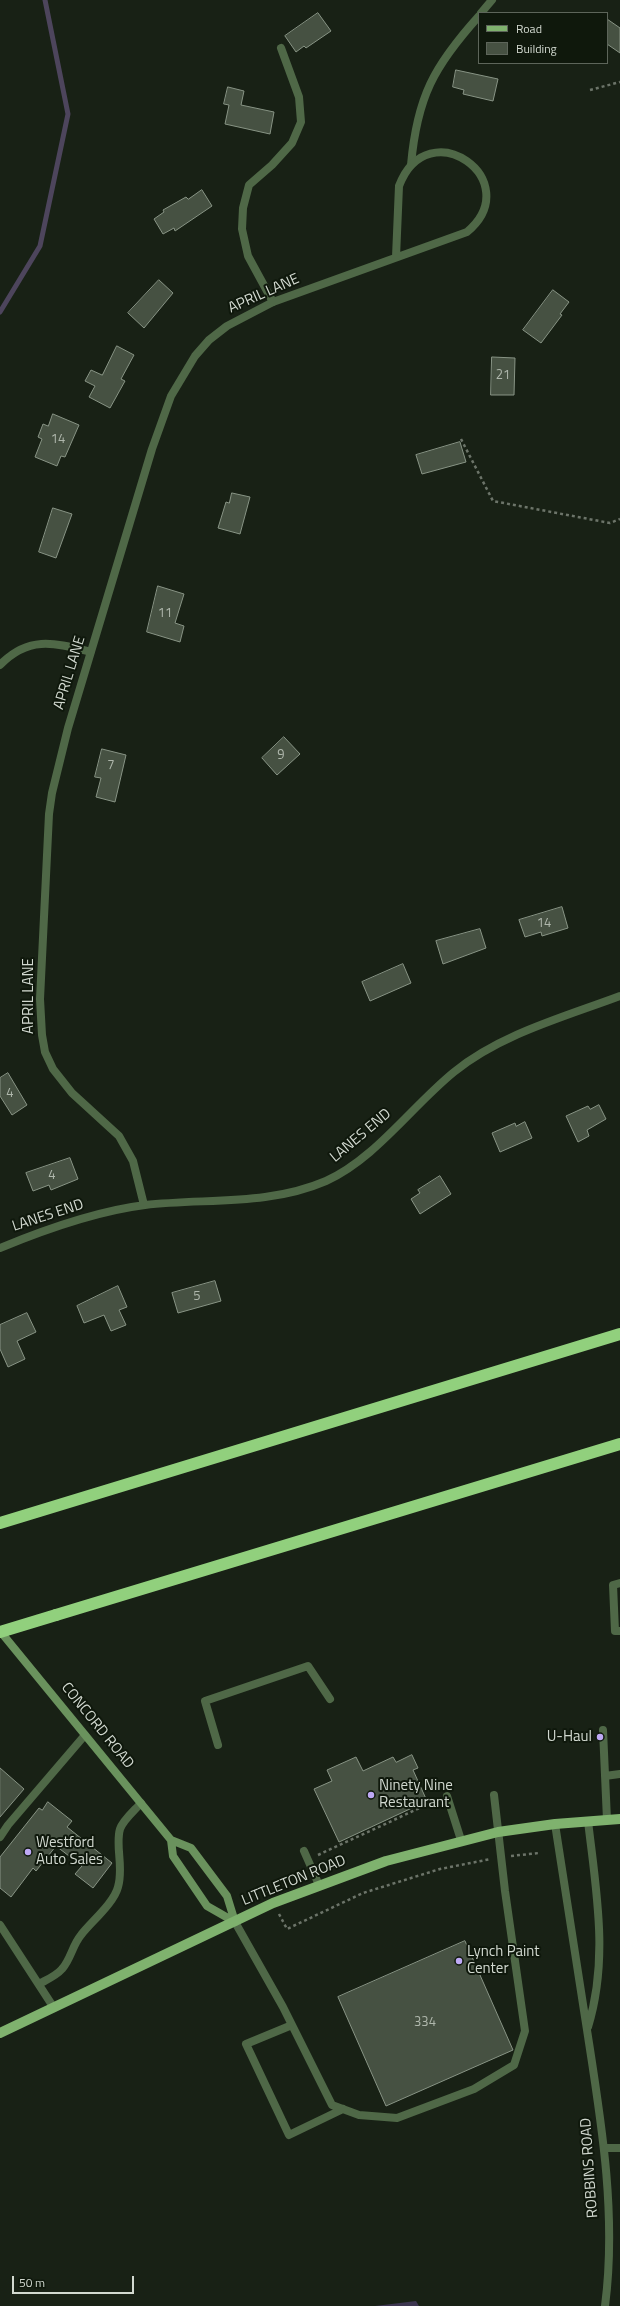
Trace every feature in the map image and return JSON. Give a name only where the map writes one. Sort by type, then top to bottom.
[{"type":"highway","points":[[0,1524],[620,1334]]},
{"type":"highway","points":[[0,1631],[620,1444]]},
{"type":"main road","name":"CONCORD ROAD","points":[[0,1631],[172,1840],[191,1848],[227,1896],[234,1922]]},
{"type":"main road","name":"LITTLETON ROAD","points":[[0,2034],[273,1903],[386,1861],[461,1840],[498,1832],[556,1824],[620,1819]]},
{"type":"main road","name":"CONCORD ROAD","points":[[172,1840],[173,1856],[207,1906],[234,1922]]},
{"type":"street","points":[[482,12],[492,0]]},
{"type":"street","points":[[411,165],[414,135],[420,106],[439,65],[453,45],[478,17]]},
{"type":"street","points":[[272,302],[248,256],[242,229],[243,208],[249,185],[272,165],[292,143],[301,122],[299,97],[281,48]]},
{"type":"street","name":"APRIL LANE","points":[[144,1205],[133,1161],[127,1148],[109,1125],[61,1080],[45,1052],[42,1035],[40,999],[49,814],[62,750],[152,449],[171,396],[195,356],[209,340],[227,326],[272,302],[467,232],[475,225],[485,206],[485,184],[474,164],[453,153],[430,153],[411,165],[399,186],[396,257]]},
{"type":"street","points":[[0,665],[16,652],[40,643],[61,644],[91,652]]},
{"type":"street","name":"LANES END","points":[[0,1248],[60,1226],[118,1210],[144,1205],[264,1199],[285,1195],[327,1180],[347,1169],[366,1155],[443,1081],[479,1056],[524,1032],[620,996]]},
{"type":"street","points":[[620,1583],[612,1585],[615,1631],[620,1631]]},
{"type":"street","points":[[218,1745],[204,1700],[308,1666],[330,1699]]},
{"type":"street","points":[[603,1730],[607,1820]]},
{"type":"street","points":[[0,1837],[8,1824],[86,1735]]},
{"type":"street","points":[[605,1776],[620,1774]]},
{"type":"street","points":[[234,1922],[292,2024],[332,2105],[359,2115],[397,2118],[474,2090],[514,2065],[526,2031],[501,1857],[494,1795]]},
{"type":"street","points":[[447,1796],[461,1840]]},
{"type":"street","points":[[39,1984],[61,1971],[69,1960],[73,1948],[80,1936],[118,1889],[121,1858],[118,1842],[120,1828],[142,1803]]},
{"type":"street","name":"ROBBINS ROAD","points":[[587,2030],[594,2006],[600,1956],[600,1933],[588,1821]]},
{"type":"street","name":"ROBBINS ROAD","points":[[556,1824],[604,2148],[608,2217],[607,2289],[605,2306]]},
{"type":"street","points":[[304,1851],[319,1885]]},
{"type":"street","points":[[0,1925],[54,2008]]},
{"type":"street","points":[[292,2024],[246,2044],[289,2135],[343,2109]]},
{"type":"street","points":[[604,2148],[620,2148]]},
{"type":"path","points":[[590,90],[620,82]]},
{"type":"path","points":[[461,439],[494,502],[610,523],[620,519]]},
{"type":"path","points":[[307,1860],[447,1796]]},
{"type":"path","points":[[265,1885],[287,1929],[363,1893],[440,1869],[501,1857],[539,1854]]},
{"type":"shaded area","points":[[416,2301],[419,2306],[375,2306]]},
{"type":"building","points":[[318,13],[331,31],[306,48],[304,46],[296,52],[285,36]]},
{"type":"building","points":[[608,20],[620,28],[620,53],[608,45]]},
{"type":"building","points":[[456,70],[498,79],[493,101],[463,94],[464,90],[453,87]]},
{"type":"building","points":[[228,87],[244,91],[241,105],[274,112],[270,134],[225,124],[229,105],[224,104]]},
{"type":"building","points":[[202,190],[212,206],[175,231],[174,228],[163,234],[154,219],[164,212],[163,210],[186,197],[188,199]]},
{"type":"building","points":[[159,280],[173,293],[144,328],[128,313]]},
{"type":"building","points":[[553,290],[569,302],[560,314],[562,315],[541,343],[523,330]]},
{"type":"building","points":[[117,346],[134,355],[121,379],[125,381],[110,408],[89,397],[95,386],[85,381],[91,370],[102,375]]},
{"type":"building","points":[[492,357],[515,358],[514,395],[491,395]]},
{"type":"building","points":[[53,414],[79,425],[65,457],[61,456],[57,466],[35,457],[42,439],[38,437],[43,424],[48,426]]},
{"type":"building","points":[[460,442],[466,462],[422,474],[416,455]]},
{"type":"building","points":[[232,493],[250,497],[240,534],[218,528],[226,502],[229,503]]},
{"type":"building","points":[[53,508],[72,514],[56,558],[39,552]]},
{"type":"building","points":[[158,586],[184,594],[175,623],[184,626],[180,642],[147,632]]},
{"type":"building","points":[[284,737],[300,754],[277,775],[262,758]]},
{"type":"building","points":[[102,749],[126,755],[115,802],[96,797],[101,778],[95,777]]},
{"type":"building","points":[[562,907],[568,928],[542,936],[541,932],[525,937],[519,920]]},
{"type":"building","points":[[480,929],[486,948],[443,964],[436,941]]},
{"type":"building","points":[[403,964],[411,983],[370,1001],[362,982]]},
{"type":"building","points":[[8,1073],[27,1105],[12,1115],[0,1096],[0,1078]]},
{"type":"building","points":[[599,1105],[606,1119],[587,1130],[589,1136],[578,1142],[566,1116],[588,1106],[590,1109]]},
{"type":"building","points":[[525,1122],[532,1138],[500,1152],[492,1133],[515,1123],[516,1126]]},
{"type":"building","points":[[70,1158],[78,1179],[51,1190],[49,1185],[33,1191],[26,1173]]},
{"type":"building","points":[[440,1176],[451,1194],[420,1214],[411,1199],[420,1193],[418,1190]]},
{"type":"building","points":[[215,1281],[221,1301],[178,1313],[172,1293]]},
{"type":"building","points":[[118,1286],[127,1307],[119,1310],[126,1325],[111,1331],[104,1315],[84,1323],[77,1306]]},
{"type":"building","points":[[27,1313],[36,1332],[17,1341],[25,1359],[8,1367],[0,1349],[0,1325]]},
{"type":"building","name":"Ninety Nine Restaurant","points":[[412,1755],[418,1768],[413,1770],[427,1801],[339,1842],[314,1789],[332,1781],[327,1770],[356,1757],[363,1771],[393,1757],[396,1762]]},
{"type":"building","points":[[0,1768],[24,1789],[0,1817]]},
{"type":"building","name":"Westford Auto Sales","points":[[48,1802],[72,1821],[67,1827],[112,1863],[93,1888],[75,1874],[82,1866],[56,1846],[36,1871],[33,1868],[11,1897],[0,1888],[0,1857],[39,1808],[42,1810]]},
{"type":"building","points":[[465,1941],[513,2050],[386,2106],[338,1997]]},
{"type":"waterway","points":[[0,312],[40,246],[68,114],[45,0]]},
{"type":"place","name":"U-Haul","points":[[600,1737]]},
{"type":"place","name":"Ninety Nine Restaurant","points":[[371,1795]]},
{"type":"place","name":"Westford Auto Sales","points":[[28,1852]]},
{"type":"place","name":"Lynch Paint Center","points":[[459,1961]]}]
